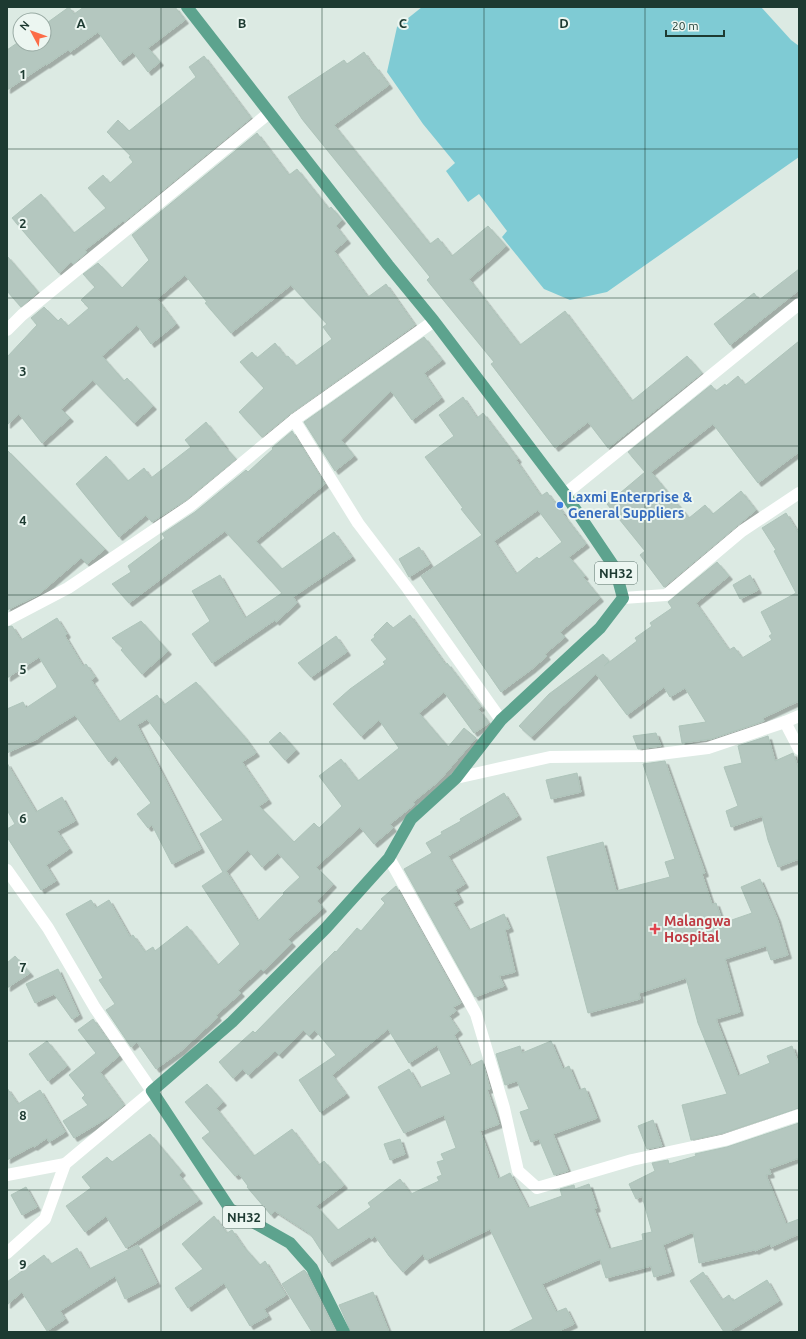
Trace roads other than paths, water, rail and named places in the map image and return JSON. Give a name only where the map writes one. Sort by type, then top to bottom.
[{"type":"main road","name":"NH32","points":[[187,7],[388,265],[434,321],[565,494],[615,568],[623,598],[600,628],[501,720],[456,778],[411,819],[389,858],[326,928],[232,1022],[152,1091],[230,1209],[290,1242],[312,1268],[344,1332]]},
{"type":"street","points":[[7,330],[22,314],[270,113]]},
{"type":"street","points":[[565,494],[799,304]]},
{"type":"street","points":[[7,620],[68,588],[190,506],[294,420],[434,321]]},
{"type":"street","points":[[294,420],[358,523],[408,589],[501,720]]},
{"type":"street","points":[[623,598],[666,595],[742,531],[799,492]]},
{"type":"street","points":[[456,778],[550,757],[644,756],[708,748],[799,716]]},
{"type":"street","points":[[785,722],[799,749]]},
{"type":"street","points":[[389,858],[476,1014],[504,1108],[518,1171],[537,1188],[632,1160],[725,1140],[799,1115]]},
{"type":"street","points":[[7,870],[48,928],[95,1008],[152,1091],[65,1164],[7,1175]]},
{"type":"street","points":[[7,1253],[45,1219],[65,1164]]},
{"type":"water","points":[[422,7],[761,7],[791,40],[799,46],[799,157],[607,292],[570,300],[544,289],[502,237],[507,231],[479,194],[468,202],[446,171],[455,163],[423,124],[387,72],[397,27]]},
{"type":"place","name":"Laxmi Enterprise & General Suppliers","points":[[560,505]]},
{"type":"place","name":"Malangwa Hospital","points":[[655,929]]}]
